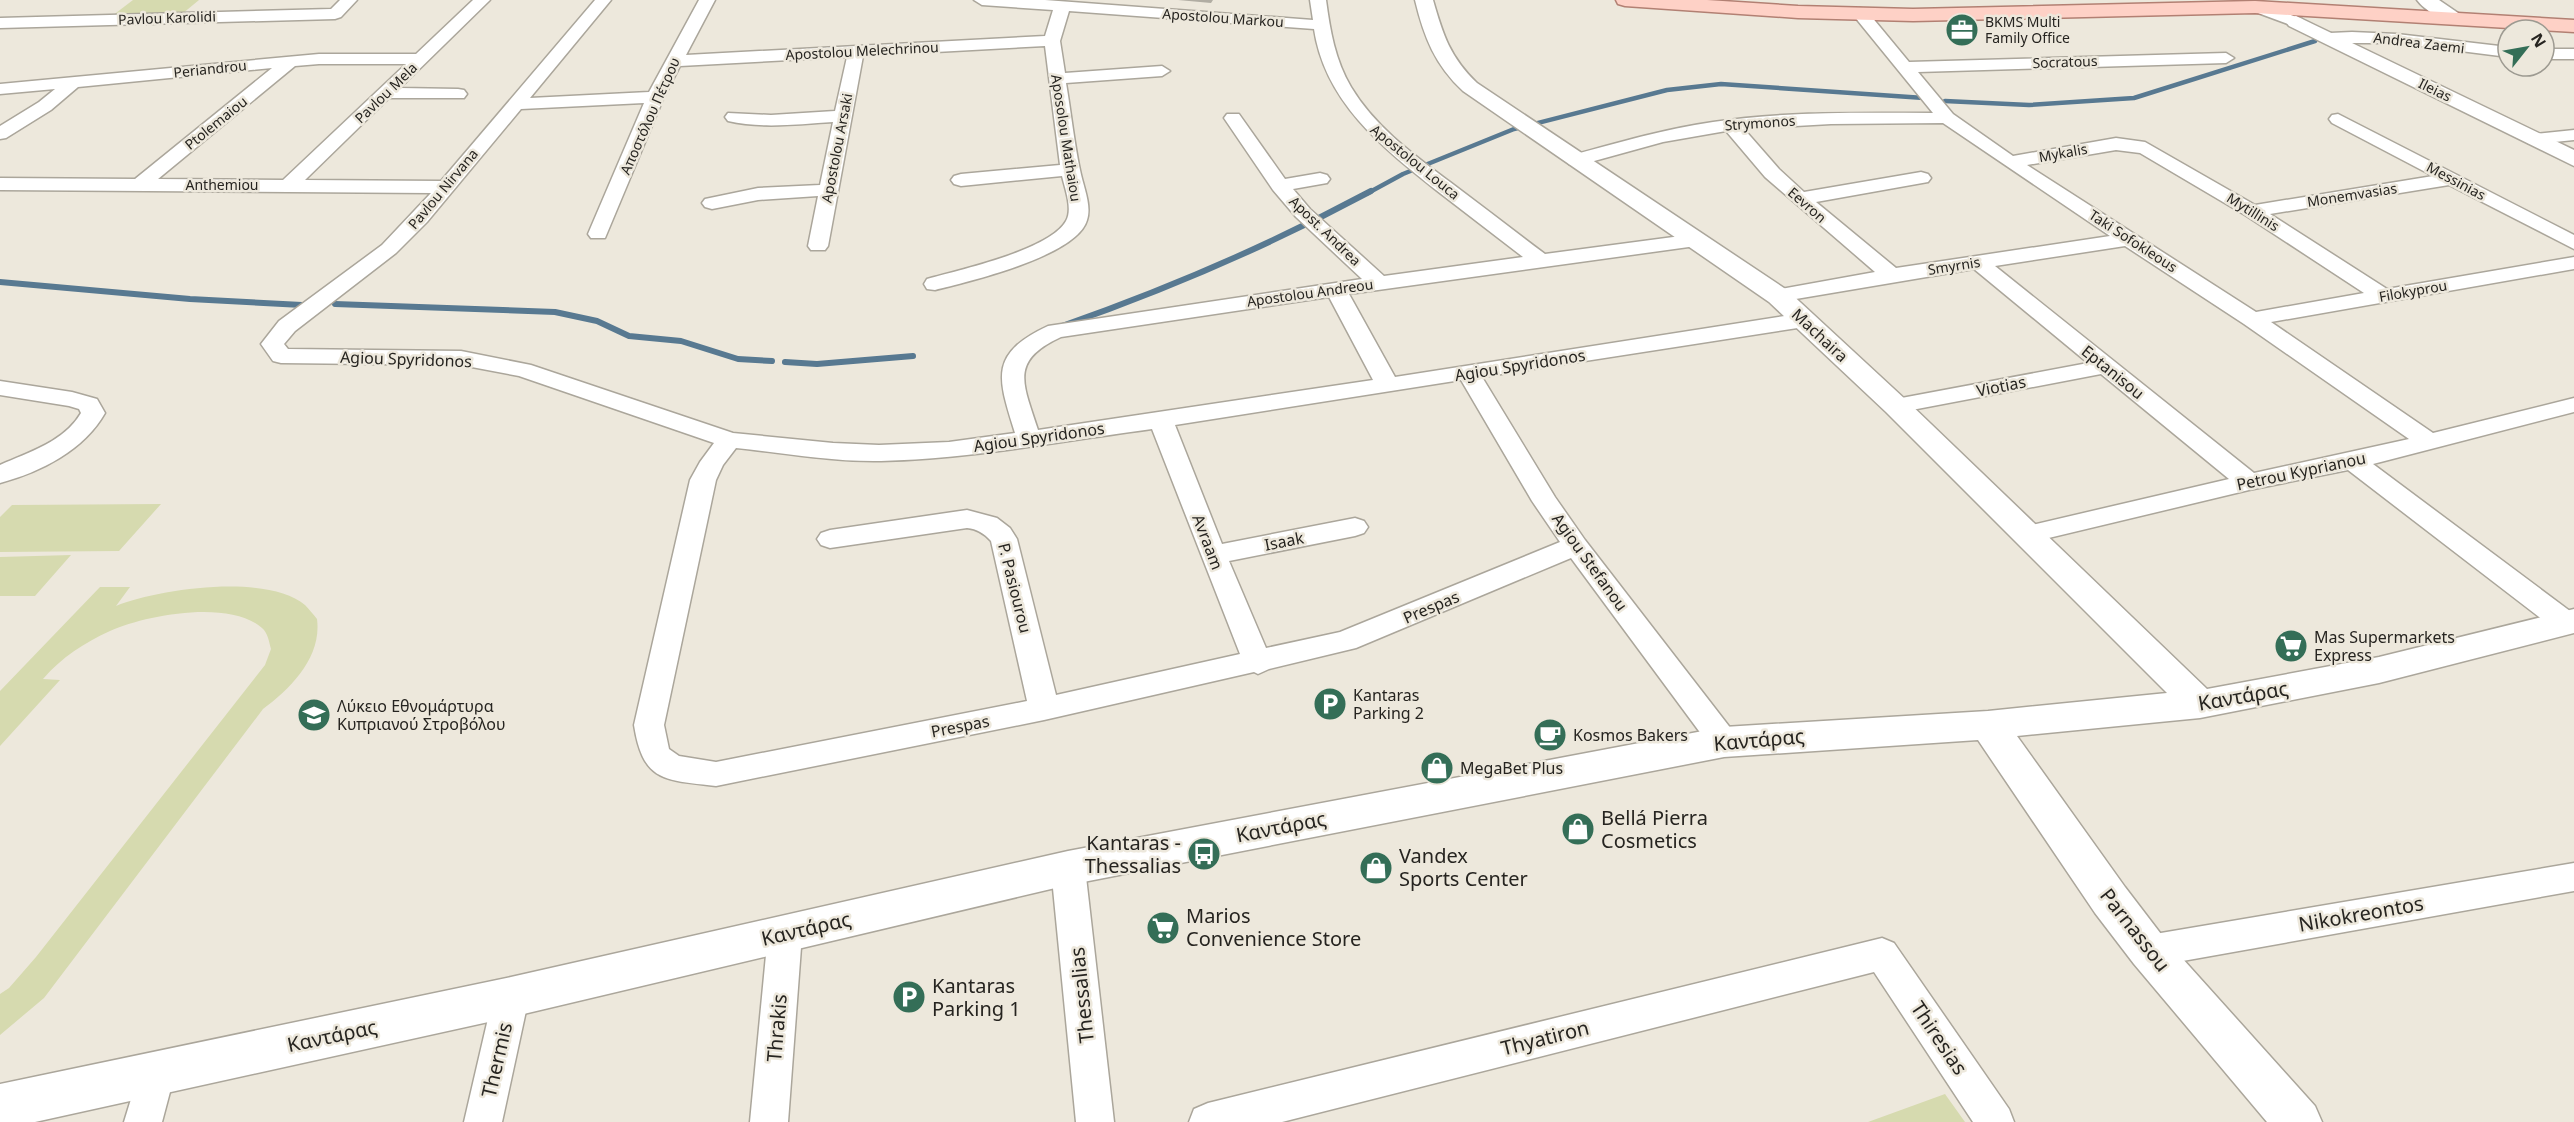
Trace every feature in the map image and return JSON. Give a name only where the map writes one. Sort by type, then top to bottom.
[{"type":"main road","points":[[1625,0],[1798,12],[1913,15],[2264,3],[2293,15],[2454,17],[2574,26]]},
{"type":"main road","points":[[1763,0],[1911,5],[2099,0]]},
{"type":"main road","points":[[2320,0],[2431,3],[2574,16]]},
{"type":"street","name":"Pavlou Karolidi","points":[[0,23],[335,14],[350,0]]},
{"type":"street","name":"Pavlou Mela","points":[[289,185],[482,0]]},
{"type":"street","name":"Pavlou Nirvana","points":[[280,356],[272,344],[287,326],[390,249],[420,218],[603,0]]},
{"type":"street","name":"Αποστόλου Πέτρου","points":[[598,234],[655,97],[707,0]]},
{"type":"street","name":"Apostolou Markou","points":[[982,0],[1320,25]]},
{"type":"street","name":"Apostolou Louca","points":[[1318,0],[1320,25],[1339,82],[1372,129],[1542,262]]},
{"type":"street","name":"Machaira","points":[[1424,0],[1435,42],[1446,63],[1470,87],[1778,296],[1896,406],[2200,704]]},
{"type":"street","points":[[2431,3],[2454,17]]},
{"type":"street","name":"Aposolou Mathaiou","points":[[935,284],[1014,261],[1046,247],[1067,233],[1077,220],[1078,204],[1070,170],[1052,41],[1062,7]]},
{"type":"street","name":"Taki Sofokleous","points":[[1860,13],[1947,118],[2010,162],[2252,319],[2429,442]]},
{"type":"street","name":"Ileias","points":[[2293,15],[2330,38],[2574,159]]},
{"type":"street","name":"Andrea Zaemi","points":[[2330,38],[2352,35],[2496,51]]},
{"type":"street","name":"Apostolou Melechrinou","points":[[673,61],[1052,41]]},
{"type":"street","name":"Apostolou Arsaki","points":[[818,246],[856,51]]},
{"type":"street","points":[[2556,54],[2574,54]]},
{"type":"street","name":"Periandrou","points":[[0,89],[290,62],[347,58],[421,59]]},
{"type":"street","name":"Socratous","points":[[1904,67],[2226,58]]},
{"type":"street","name":"Ptolemaiou","points":[[141,184],[290,62]]},
{"type":"street","points":[[1057,79],[1162,71]]},
{"type":"street","points":[[0,134],[45,106],[71,84]]},
{"type":"street","points":[[387,93],[458,93]]},
{"type":"street","points":[[516,104],[655,97]]},
{"type":"street","points":[[734,117],[771,120],[843,116]]},
{"type":"street","name":"Apost. Andrea","points":[[1233,118],[1280,186],[1313,223],[1379,283]]},
{"type":"street","name":"Strymonos","points":[[1576,160],[1682,133],[1731,125],[1785,121],[1947,118]]},
{"type":"street","name":"Messinias","points":[[2338,119],[2574,243]]},
{"type":"street","name":"Eevron","points":[[1731,125],[1800,200],[1892,275]]},
{"type":"street","points":[[2534,139],[2574,135]]},
{"type":"street","name":"Mykalis","points":[[2010,162],[2115,144]]},
{"type":"street","name":"Mytillinis","points":[[2115,144],[2136,146],[2155,153],[2252,211],[2384,296]]},
{"type":"street","points":[[961,180],[1070,170]]},
{"type":"street","points":[[1280,186],[1320,178]]},
{"type":"street","points":[[1800,200],[1921,178]]},
{"type":"street","name":"Monemvasias","points":[[2252,211],[2452,179]]},
{"type":"street","name":"Anthemiou","points":[[0,184],[444,187]]},
{"type":"street","points":[[712,203],[758,194],[829,190]]},
{"type":"street","name":"Smyrnis","points":[[1778,296],[1892,275],[2130,239]]},
{"type":"street","name":"Apostolou Andreou","points":[[1029,438],[1011,382],[1014,360],[1026,345],[1039,338],[1082,326],[1696,240]]},
{"type":"street","name":"Eptanisou","points":[[1978,262],[2249,482]]},
{"type":"street","name":"Filokyprou","points":[[2252,319],[2574,263]]},
{"type":"street","points":[[1336,290],[1387,384]]},
{"type":"street","name":"Agiou Spyridonos","points":[[280,356],[461,358],[524,370],[729,440],[833,451],[879,453],[949,450],[1161,420],[1804,320]]},
{"type":"street","name":"Viotias","points":[[1896,406],[2106,366]]},
{"type":"street","name":"Agiou Stefanou","points":[[1468,374],[1539,491],[1576,546],[1724,742]]},
{"type":"street","points":[[0,388],[72,399],[89,404],[93,413],[83,429],[66,443],[0,475]]},
{"type":"street","name":"Petrou Kyprianou","points":[[2028,534],[2249,482],[2353,461],[2574,405]]},
{"type":"street","name":"Avraam","points":[[1161,420],[1258,663]]},
{"type":"street","name":"Prespas","points":[[729,440],[712,462],[703,480],[649,725],[656,756],[661,761],[683,770],[716,774],[1044,709],[1258,663],[1346,641],[1576,546]]},
{"type":"street","points":[[2353,461],[2570,622]]},
{"type":"street","name":"P. Pasiourou","points":[[830,539],[967,519],[990,525],[1004,539],[1044,709]]},
{"type":"street","name":"Isaak","points":[[1213,555],[1355,527]]},
{"type":"street","name":"Καντάρας","points":[[0,1107],[511,998],[1068,868],[1724,742],[1988,725],[2200,704],[2379,670],[2570,622]]},
{"type":"street","name":"Parnassou","points":[[1988,725],[2110,900],[2149,951],[2298,1122]]},
{"type":"street","name":"Thessalias","points":[[1068,868],[1095,1122]]},
{"type":"street","name":"Nikokreontos","points":[[2149,951],[2574,877]]},
{"type":"street","name":"Thrakis","points":[[769,1122],[785,934]]},
{"type":"street","name":"Thyatiron","points":[[1209,1122],[1882,954]]},
{"type":"street","name":"Thiresias","points":[[1882,954],[1995,1122]]},
{"type":"street","name":"Thermis","points":[[483,1122],[511,998]]},
{"type":"street","points":[[143,1122],[156,1073]]},
{"type":"green space","points":[[133,0],[199,0],[182,14],[112,16]]},
{"type":"green space","points":[[161,504],[119,551],[0,552],[0,517],[12,505]]},
{"type":"green space","points":[[71,555],[35,596],[0,596],[0,557]]},
{"type":"green space","points":[[100,587],[130,587],[116,606],[158,594],[212,587],[265,589],[288,595],[305,605],[317,619],[315,646],[294,681],[263,709],[44,998],[0,1035],[0,994],[9,988],[36,957],[265,665],[271,649],[267,635],[262,628],[248,619],[230,614],[209,612],[165,615],[125,625],[82,646],[50,671],[43,679],[60,680],[0,746],[0,691]]},
{"type":"green space","points":[[1945,1094],[1965,1122],[1868,1122]]},
{"type":"waterway","points":[[1945,101],[2029,105],[2134,98],[2315,41]]},
{"type":"waterway","points":[[1368,193],[1403,174],[1514,129],[1667,90],[1721,84],[1924,98]]},
{"type":"waterway","points":[[1062,326],[1141,297],[1219,264],[1371,191]]},
{"type":"waterway","points":[[0,282],[190,299],[302,305]]},
{"type":"waterway","points":[[335,304],[555,312],[597,321],[629,336],[681,341],[738,359],[772,361]]},
{"type":"waterway","points":[[785,362],[817,364],[913,356]]},
{"type":"place","name":"BKMS Multi Family Office","points":[[1962,30]]},
{"type":"place","name":"Mas Supermarkets Express","points":[[2291,646]]},
{"type":"place","name":"Kantaras Parking 2","points":[[1330,704]]},
{"type":"place","name":"Λύκειο Εθνομάρτυρα Κυπριανού Στροβόλου","points":[[314,715]]},
{"type":"place","name":"Kosmos Bakers","points":[[1550,735]]},
{"type":"place","name":"MegaBet Plus","points":[[1437,768]]},
{"type":"place","name":"Bellá Pierra Cosmetics","points":[[1578,829]]},
{"type":"place","name":"Kantaras - Thessalias","points":[[1204,854]]},
{"type":"place","name":"Vandex Sports Center","points":[[1376,868]]},
{"type":"place","name":"Marios Convenience Store","points":[[1163,928]]},
{"type":"place","name":"Kantaras Parking 1","points":[[909,997]]}]
